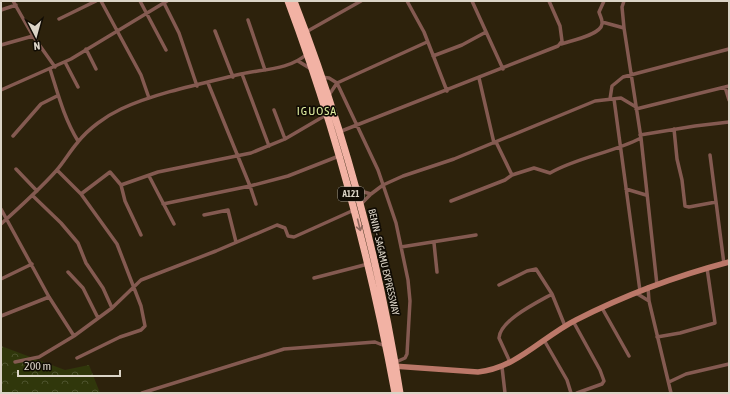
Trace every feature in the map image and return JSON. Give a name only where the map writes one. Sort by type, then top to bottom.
[{"type":"highway","name":"A121","points":[[288,1],[303,30],[308,53],[358,207],[368,264],[386,346],[394,364],[396,393]]},
{"type":"highway","name":"BENIN - SAGAMU EXPRESSWAY","points":[[294,1],[340,132],[354,183],[358,207],[374,256],[400,393]]},
{"type":"street","points":[[13,1],[33,36],[55,66]]},
{"type":"street","points":[[59,19],[96,1]]},
{"type":"street","points":[[101,1],[141,75],[149,98]]},
{"type":"street","points":[[140,1],[166,50]]},
{"type":"street","points":[[303,30],[361,1]]},
{"type":"street","points":[[407,1],[424,32],[447,91]]},
{"type":"street","points":[[472,1],[503,69]]},
{"type":"street","points":[[549,1],[560,26],[561,44]]},
{"type":"street","points":[[340,132],[503,69],[561,44],[592,34],[600,28],[602,22],[599,12],[604,1]]},
{"type":"street","points":[[624,1],[622,7],[624,28],[640,136],[657,285]]},
{"type":"street","points":[[1,90],[65,62],[146,12],[165,2],[179,33],[197,86]]},
{"type":"street","points":[[1,10],[16,5]]},
{"type":"street","points":[[248,20],[265,70]]},
{"type":"street","points":[[602,22],[624,28]]},
{"type":"street","points":[[215,31],[232,77]]},
{"type":"street","points":[[433,56],[462,45],[486,32]]},
{"type":"street","points":[[1,45],[33,36]]},
{"type":"street","points":[[328,96],[337,83],[427,42]]},
{"type":"street","points":[[86,49],[96,69]]},
{"type":"street","points":[[649,301],[638,292],[626,189],[611,89],[615,82],[632,74],[729,49]]},
{"type":"street","points":[[1,224],[33,196],[57,170],[78,141],[100,122],[120,109],[149,98],[298,61],[308,53]]},
{"type":"street","points":[[298,61],[314,72]]},
{"type":"street","points":[[65,62],[78,87]]},
{"type":"street","points":[[50,69],[57,96],[68,124],[78,141]]},
{"type":"street","points":[[242,74],[269,146]]},
{"type":"street","points":[[321,77],[329,78],[337,83],[383,185],[396,223],[410,302],[407,354],[405,358],[394,364]]},
{"type":"street","points":[[480,78],[489,127],[512,175]]},
{"type":"street","points":[[208,83],[256,204]]},
{"type":"street","points":[[15,362],[39,357],[74,336],[112,308],[141,280],[277,225],[285,228],[288,236],[294,237],[358,207],[383,185],[495,142],[595,101],[621,98],[636,108],[727,86],[729,100]]},
{"type":"street","points":[[13,136],[41,104],[57,96]]},
{"type":"street","points":[[274,110],[285,139]]},
{"type":"street","points":[[121,185],[149,176],[237,157],[285,139],[328,114]]},
{"type":"street","points":[[451,201],[505,180],[512,175],[534,168],[550,173],[563,166],[620,148],[640,136],[674,129],[729,122]]},
{"type":"street","points":[[674,129],[677,159],[682,180],[685,206],[689,207],[716,202]]},
{"type":"street","points":[[163,204],[250,186],[288,176],[340,155]]},
{"type":"street","points":[[394,364],[478,372],[502,367],[565,326],[602,308],[648,287],[727,263],[716,202],[710,155]]},
{"type":"street","points":[[16,169],[37,191]]},
{"type":"street","points":[[57,170],[81,194],[117,244],[141,306],[145,323],[144,328],[120,337],[78,358]]},
{"type":"street","points":[[81,194],[108,172],[113,175],[121,185],[125,201],[141,235]]},
{"type":"street","points":[[149,176],[174,224]]},
{"type":"street","points":[[354,183],[364,192],[371,194]]},
{"type":"street","points":[[626,189],[646,195]]},
{"type":"street","points":[[33,196],[61,223],[78,243],[86,263],[102,288],[112,308]]},
{"type":"street","points":[[1,209],[49,297],[74,336]]},
{"type":"street","points":[[204,215],[228,210],[236,242]]},
{"type":"street","points":[[401,247],[476,235]]},
{"type":"street","points":[[434,242],[437,272]]},
{"type":"street","points":[[1,279],[32,264]]},
{"type":"street","points":[[314,278],[368,264]]},
{"type":"street","points":[[657,336],[680,333],[715,322],[707,268]]},
{"type":"street","points":[[499,285],[527,271],[536,269],[552,294],[565,326]]},
{"type":"street","points":[[68,272],[83,288],[98,318]]},
{"type":"street","points":[[648,287],[649,301],[671,393]]},
{"type":"street","points":[[510,362],[499,338],[502,330],[513,318],[552,294]]},
{"type":"street","points":[[1,316],[49,297]]},
{"type":"street","points":[[602,308],[629,356]]},
{"type":"street","points":[[573,322],[600,370],[604,382],[577,393]]},
{"type":"street","points":[[544,340],[567,380],[571,393]]},
{"type":"street","points":[[142,393],[160,391],[284,349],[375,342],[386,346]]},
{"type":"street","points":[[669,382],[686,374],[729,364]]},
{"type":"street","points":[[502,367],[505,393]]},
{"type":"green space","points":[[1,346],[65,370],[89,365],[100,393],[1,393]]},
{"type":"district","name":"IGUOSA","points":[[317,111]]}]
